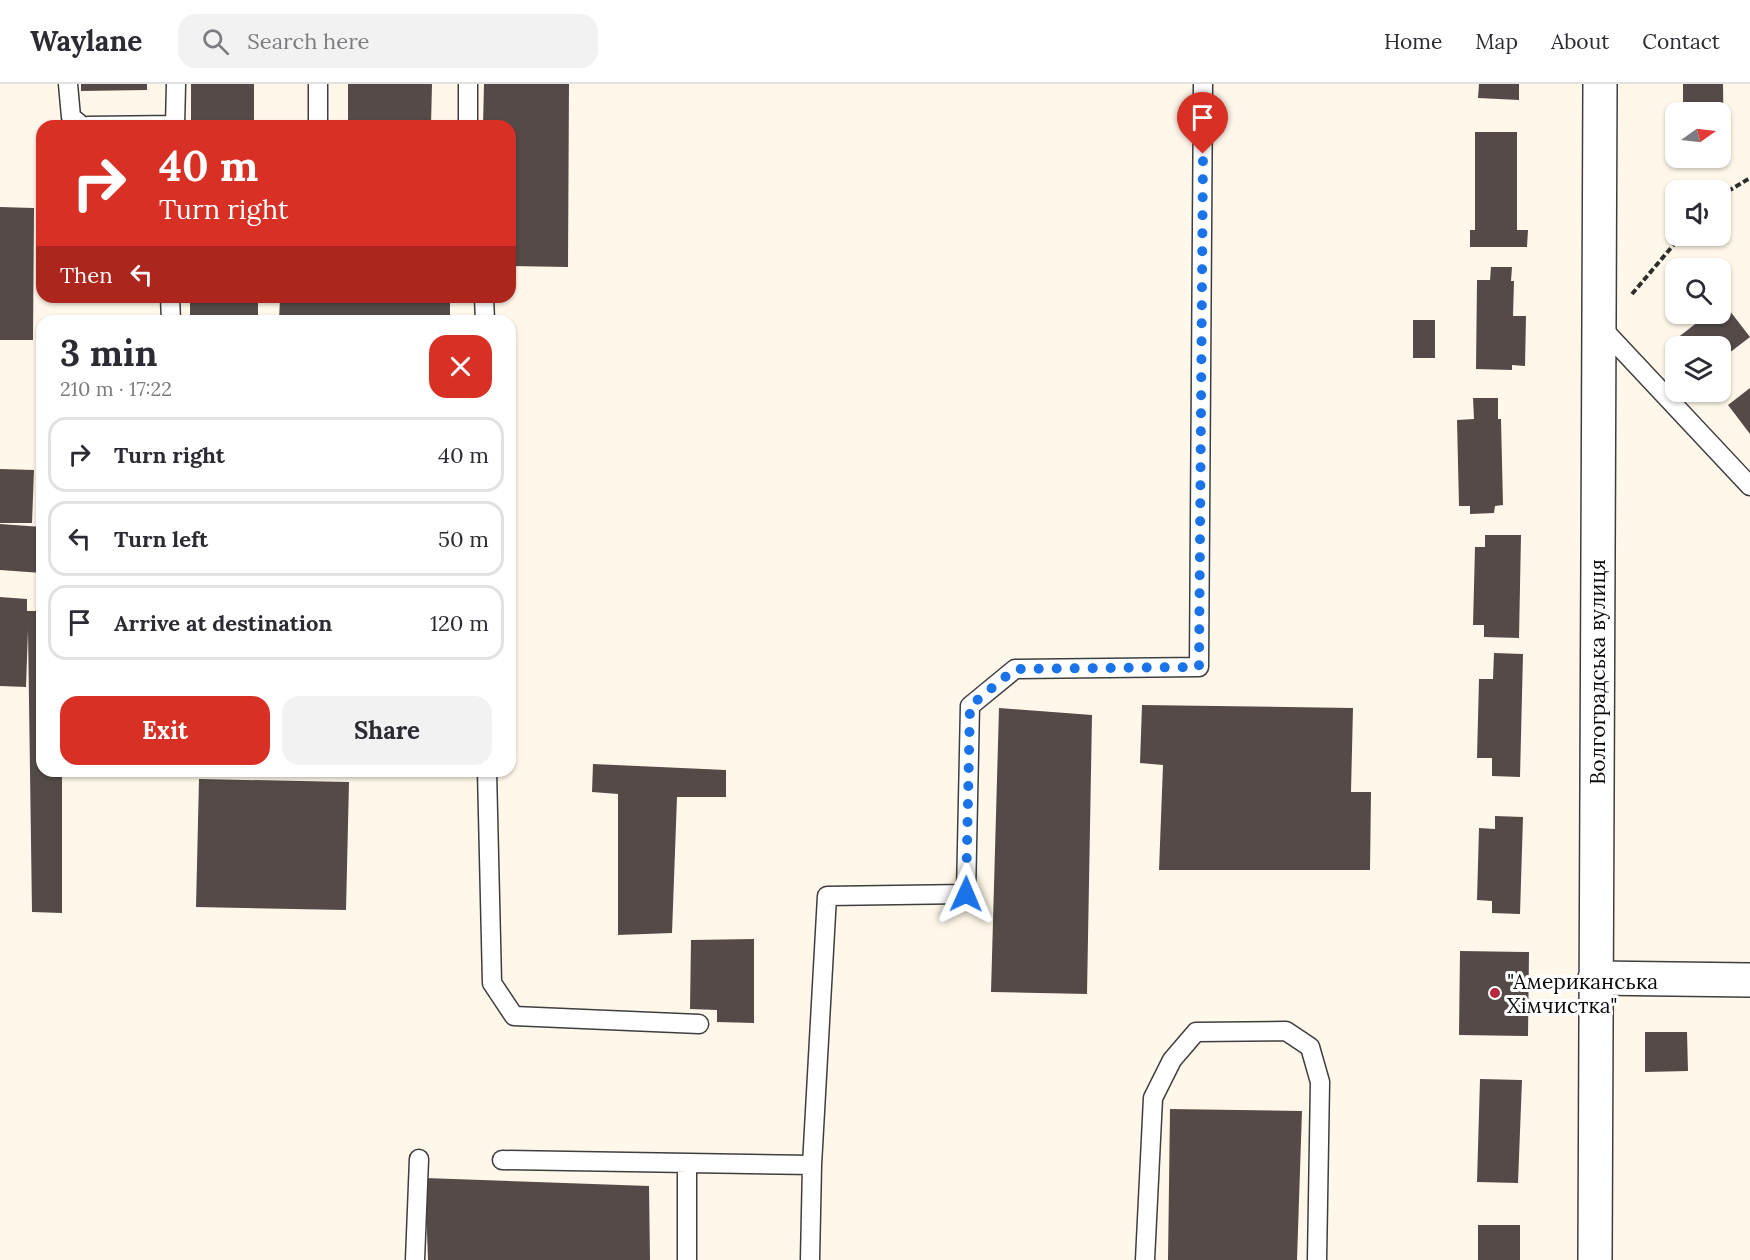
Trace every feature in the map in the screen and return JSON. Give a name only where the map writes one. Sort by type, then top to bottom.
[{"type":"street","name":"Волгоградська вулиця","points":[[1595,1260],[1600,84]]},
{"type":"street","points":[[1595,978],[1750,980]]},
{"type":"lane","points":[[68,84],[71,117],[75,120]]},
{"type":"lane","points":[[175,120],[176,84]]},
{"type":"lane","points":[[318,84],[318,120]]},
{"type":"lane","points":[[468,84],[468,120]]},
{"type":"lane","points":[[810,1260],[812,1165],[826,896],[966,894],[970,706],[1015,669],[1199,667],[1203,84]]},
{"type":"lane","points":[[1600,326],[1750,486]]},
{"type":"lane","points":[[487,777],[492,983],[514,1016],[699,1024]]},
{"type":"lane","points":[[1145,1260],[1153,1098],[1172,1060],[1196,1032],[1286,1031],[1311,1047],[1320,1082],[1317,1260]]},
{"type":"lane","points":[[415,1260],[419,1159]]},
{"type":"lane","points":[[502,1160],[812,1165]]},
{"type":"lane","points":[[687,1163],[687,1260]]},
{"type":"path","points":[[1731,189],[1750,178]]},
{"type":"path","points":[[1600,326],[1615,318],[1633,292],[1672,246]]},
{"type":"building","points":[[81,84],[147,84],[147,90],[81,91]]},
{"type":"building","points":[[191,84],[254,84],[254,120],[191,120]]},
{"type":"building","points":[[348,84],[432,84],[431,120],[348,120]]},
{"type":"building","points":[[484,84],[569,84],[568,267],[516,266],[516,120],[483,120]]},
{"type":"building","points":[[1479,84],[1519,84],[1519,100],[1478,98]]},
{"type":"building","points":[[1683,84],[1723,84],[1723,102],[1683,102]]},
{"type":"building","points":[[1475,132],[1517,132],[1517,230],[1528,230],[1527,247],[1470,247],[1470,230],[1475,230]]},
{"type":"building","points":[[0,207],[34,208],[33,340],[0,340]]},
{"type":"building","points":[[1491,267],[1512,267],[1513,316],[1526,316],[1525,366],[1512,365],[1512,370],[1476,369],[1477,280],[1490,280]]},
{"type":"building","points":[[190,303],[258,303],[258,315],[190,315]]},
{"type":"building","points":[[280,303],[450,303],[450,315],[279,315]]},
{"type":"building","points":[[1731,312],[1750,337],[1731,352],[1731,336],[1680,336],[1695,324],[1731,324]]},
{"type":"building","points":[[1413,320],[1435,320],[1435,358],[1413,358]]},
{"type":"building","points":[[1750,388],[1750,434],[1728,405]]},
{"type":"building","points":[[1473,398],[1498,398],[1498,419],[1501,419],[1503,505],[1495,506],[1494,513],[1470,514],[1470,506],[1459,506],[1457,420],[1474,419]]},
{"type":"building","points":[[0,469],[34,470],[32,523],[0,523]]},
{"type":"building","points":[[0,524],[36,527],[36,573],[0,570]]},
{"type":"building","points":[[1485,535],[1521,535],[1519,638],[1484,637],[1484,625],[1473,625],[1475,547],[1485,547]]},
{"type":"building","points":[[0,597],[27,599],[27,611],[36,611],[36,777],[62,777],[62,913],[32,912],[28,630],[26,687],[0,686]]},
{"type":"building","points":[[1494,653],[1523,654],[1520,777],[1492,776],[1492,758],[1477,758],[1479,679],[1493,679]]},
{"type":"building","points":[[1142,705],[1353,708],[1351,792],[1371,792],[1370,870],[1159,870],[1163,765],[1140,763]]},
{"type":"building","points":[[999,708],[1092,715],[1087,994],[991,992]]},
{"type":"building","points":[[593,764],[726,770],[726,797],[677,797],[672,933],[618,935],[618,794],[592,792]]},
{"type":"building","points":[[199,779],[349,782],[346,910],[196,907]]},
{"type":"building","points":[[1495,816],[1523,817],[1520,914],[1492,913],[1492,901],[1477,900],[1479,828],[1495,829]]},
{"type":"building","points":[[754,939],[754,1023],[717,1022],[717,1010],[690,1009],[691,940]]},
{"type":"building","points":[[1460,951],[1529,952],[1528,1036],[1459,1035]]},
{"type":"building","points":[[1645,1032],[1687,1032],[1688,1071],[1645,1072]]},
{"type":"building","points":[[1480,1079],[1522,1080],[1518,1183],[1477,1182]]},
{"type":"building","points":[[1170,1109],[1302,1111],[1297,1260],[1168,1260]]},
{"type":"building","points":[[425,1178],[649,1186],[650,1260],[428,1260]]},
{"type":"building","points":[[1478,1225],[1520,1225],[1520,1260],[1478,1260]]},
{"type":"place","name":"\"Американська Хімчистка\"","points":[[1495,993]]},
{"type":"route","points":[[966,894],[970,706],[1015,669],[1199,667],[1203,154]]}]
